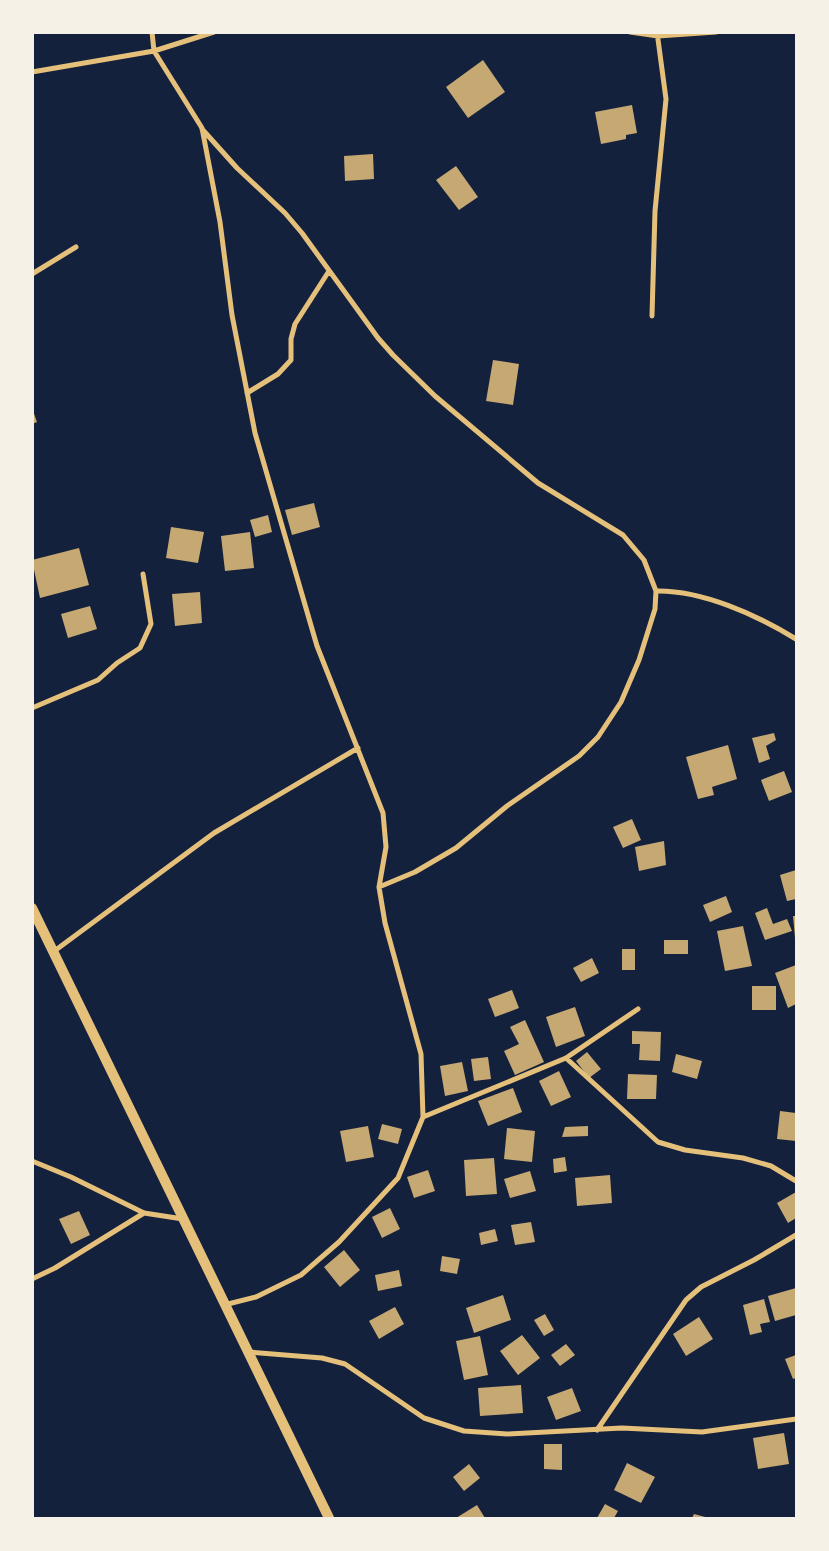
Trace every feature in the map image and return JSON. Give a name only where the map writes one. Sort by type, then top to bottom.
[{"type":"main road","points":[[32,908],[52,952],[133,1112],[246,1352],[329,1518]]},
{"type":"street","points":[[152,32],[154,51],[202,128],[237,168],[285,213],[378,338],[435,396],[538,483],[623,535],[644,560],[656,591],[655,609],[639,660],[621,702],[598,737],[579,756],[507,806],[456,848],[415,872],[379,887]]},
{"type":"street","points":[[32,72],[154,51],[214,32]]},
{"type":"street","points":[[630,32],[657,34],[716,32]]},
{"type":"street","points":[[652,316],[655,211],[666,99],[657,34]]},
{"type":"street","points":[[202,128],[220,222],[232,315],[255,432],[317,646],[383,813],[386,847],[379,887],[384,922],[421,1054],[423,1117],[398,1178],[339,1242],[301,1275],[256,1297],[224,1305]]},
{"type":"street","points":[[32,274],[76,246]]},
{"type":"street","points":[[247,393],[278,374],[290,360],[294,324],[329,271]]},
{"type":"street","points":[[32,708],[98,680],[117,663],[140,648],[151,624],[143,574]]},
{"type":"street","points":[[656,591],[672,590],[701,596],[780,629],[796,639]]},
{"type":"street","points":[[52,952],[214,833],[358,748]]},
{"type":"street","points":[[423,1117],[566,1058],[638,1009]]},
{"type":"street","points":[[566,1058],[658,1142],[685,1150],[743,1158],[771,1166],[796,1181]]},
{"type":"street","points":[[32,1161],[71,1176],[144,1213],[182,1219]]},
{"type":"street","points":[[32,1279],[56,1268],[144,1213]]},
{"type":"street","points":[[598,1430],[686,1300],[700,1287],[796,1235]]},
{"type":"street","points":[[246,1352],[322,1358],[345,1364],[424,1418],[464,1431],[507,1434],[622,1428],[702,1432],[796,1419]]},
{"type":"building","points":[[483,60],[505,92],[468,118],[446,87]]},
{"type":"building","points":[[632,105],[637,133],[626,135],[626,139],[601,144],[595,112]]},
{"type":"building","points":[[373,154],[374,179],[345,181],[344,156]]},
{"type":"building","points":[[456,166],[478,197],[459,210],[436,180]]},
{"type":"building","points":[[493,360],[519,364],[513,405],[486,401]]},
{"type":"building","points":[[32,408],[37,422],[32,424]]},
{"type":"building","points":[[314,503],[320,527],[292,535],[285,510]]},
{"type":"building","points":[[268,515],[272,532],[255,537],[250,520]]},
{"type":"building","points":[[171,527],[204,532],[198,563],[166,558]]},
{"type":"building","points":[[250,532],[254,568],[225,571],[221,536]]},
{"type":"building","points":[[79,548],[89,585],[40,598],[32,560]]},
{"type":"building","points":[[200,592],[202,623],[175,626],[172,594]]},
{"type":"building","points":[[90,606],[97,629],[68,638],[61,614]]},
{"type":"building","points":[[774,733],[776,740],[766,746],[770,759],[759,763],[752,738]]},
{"type":"building","points":[[728,745],[737,779],[712,787],[714,795],[698,799],[686,757]]},
{"type":"building","points":[[784,771],[792,792],[769,801],[761,780]]},
{"type":"building","points":[[632,819],[641,840],[623,848],[613,827]]},
{"type":"building","points":[[664,841],[666,865],[639,871],[635,847]]},
{"type":"building","points":[[796,870],[796,899],[787,901],[780,875]]},
{"type":"building","points":[[726,896],[732,912],[710,922],[703,905]]},
{"type":"building","points":[[767,908],[773,924],[787,919],[792,931],[765,940],[755,913]]},
{"type":"building","points":[[793,916],[796,916],[796,938],[795,938]]},
{"type":"building","points":[[743,926],[752,966],[725,971],[717,931]]},
{"type":"building","points":[[664,940],[688,940],[688,954],[664,954]]},
{"type":"building","points":[[622,949],[635,949],[635,970],[622,970]]},
{"type":"building","points":[[592,958],[599,973],[581,982],[573,968]]},
{"type":"building","points":[[796,965],[796,1004],[788,1008],[775,973]]},
{"type":"building","points":[[752,986],[776,986],[776,1010],[752,1010]]},
{"type":"building","points":[[512,990],[519,1008],[495,1017],[488,999]]},
{"type":"building","points":[[575,1007],[585,1036],[556,1047],[546,1017]]},
{"type":"building","points":[[525,1020],[544,1062],[515,1075],[504,1051],[519,1044],[510,1027]]},
{"type":"building","points":[[632,1031],[661,1032],[660,1061],[639,1060],[640,1044],[632,1044]]},
{"type":"building","points":[[587,1052],[601,1069],[589,1078],[576,1061]]},
{"type":"building","points":[[676,1054],[702,1061],[697,1079],[672,1072]]},
{"type":"building","points":[[488,1057],[491,1079],[474,1081],[471,1059]]},
{"type":"building","points":[[462,1062],[468,1091],[445,1096],[440,1066]]},
{"type":"building","points":[[559,1071],[571,1097],[551,1106],[539,1081]]},
{"type":"building","points":[[628,1074],[657,1075],[656,1099],[627,1099]]},
{"type":"building","points":[[513,1088],[522,1112],[488,1126],[478,1101]]},
{"type":"building","points":[[780,1111],[796,1113],[796,1141],[777,1139]]},
{"type":"building","points":[[382,1124],[402,1129],[398,1144],[378,1139]]},
{"type":"building","points":[[368,1126],[374,1157],[346,1162],[340,1131]]},
{"type":"building","points":[[588,1126],[588,1136],[562,1137],[565,1127]]},
{"type":"building","points":[[507,1128],[535,1131],[532,1162],[504,1159]]},
{"type":"building","points":[[565,1157],[567,1171],[554,1173],[553,1159]]},
{"type":"building","points":[[494,1158],[497,1194],[466,1196],[464,1160]]},
{"type":"building","points":[[428,1170],[435,1191],[414,1198],[407,1177]]},
{"type":"building","points":[[530,1171],[536,1191],[510,1198],[504,1179]]},
{"type":"building","points":[[610,1175],[612,1203],[577,1206],[575,1178]]},
{"type":"building","points":[[796,1192],[796,1218],[788,1223],[777,1203]]},
{"type":"building","points":[[390,1208],[400,1229],[382,1238],[372,1217]]},
{"type":"building","points":[[79,1211],[90,1235],[71,1244],[59,1219]]},
{"type":"building","points":[[531,1222],[535,1242],[515,1245],[511,1225]]},
{"type":"building","points":[[495,1229],[498,1241],[481,1245],[479,1233]]},
{"type":"building","points":[[344,1250],[360,1270],[340,1287],[324,1267]]},
{"type":"building","points":[[442,1256],[460,1259],[457,1274],[440,1271]]},
{"type":"building","points":[[399,1270],[402,1286],[378,1291],[375,1275]]},
{"type":"building","points":[[796,1288],[796,1315],[775,1321],[768,1296]]},
{"type":"building","points":[[503,1295],[511,1320],[474,1333],[466,1308]]},
{"type":"building","points":[[764,1299],[770,1322],[760,1324],[762,1332],[750,1335],[743,1305]]},
{"type":"building","points":[[395,1307],[404,1324],[379,1339],[369,1321]]},
{"type":"building","points":[[545,1314],[554,1330],[544,1336],[534,1320]]},
{"type":"building","points":[[699,1317],[713,1339],[686,1356],[673,1334]]},
{"type":"building","points":[[522,1335],[540,1358],[518,1375],[500,1351]]},
{"type":"building","points":[[480,1336],[488,1375],[464,1380],[456,1341]]},
{"type":"building","points":[[566,1344],[575,1355],[560,1366],[551,1355]]},
{"type":"building","points":[[796,1355],[796,1378],[793,1379],[785,1359]]},
{"type":"building","points":[[521,1385],[523,1413],[480,1416],[478,1388]]},
{"type":"building","points":[[572,1388],[581,1411],[556,1420],[547,1397]]},
{"type":"building","points":[[784,1433],[789,1464],[758,1469],[753,1438]]},
{"type":"building","points":[[544,1444],[562,1444],[562,1470],[544,1469]]},
{"type":"building","points":[[627,1463],[655,1477],[641,1503],[614,1490]]},
{"type":"building","points":[[469,1464],[480,1478],[464,1491],[453,1477]]},
{"type":"building","points":[[605,1504],[618,1511],[614,1518],[597,1518]]},
{"type":"building","points":[[477,1505],[485,1518],[456,1518]]},
{"type":"building","points":[[694,1514],[709,1518],[692,1518]]}]
